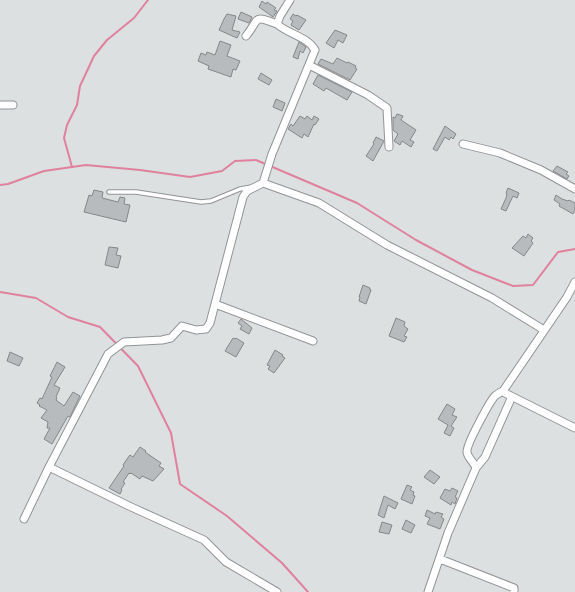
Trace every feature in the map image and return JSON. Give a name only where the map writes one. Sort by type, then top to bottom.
[{"type":"street","points":[[277,24],[290,0]]},
{"type":"street","points":[[24,519],[49,467],[108,354],[124,342],[162,340],[171,338],[182,326],[196,330],[206,329],[210,323],[243,197],[247,191],[264,179],[272,154],[315,50],[312,45],[283,29],[277,24],[260,18],[256,20],[246,36]]},
{"type":"street","points":[[309,65],[368,95],[387,108],[389,147]]},
{"type":"street","points":[[0,105],[13,105]]},
{"type":"street","points":[[463,144],[500,153],[541,170],[575,189]]},
{"type":"street","points":[[264,179],[319,202],[387,245],[492,298],[544,330]]},
{"type":"street","points":[[476,468],[467,452],[469,444],[488,407],[495,396],[503,391],[567,298],[575,282]]},
{"type":"street","points":[[215,304],[313,341]]},
{"type":"street","points":[[503,391],[504,393],[575,428]]},
{"type":"street","points":[[428,592],[448,533],[476,468],[485,457],[511,396]]},
{"type":"street","points":[[49,467],[204,540],[226,562],[277,592]]},
{"type":"street","points":[[440,559],[514,588],[514,592]]},
{"type":"lane","points":[[109,192],[136,192],[201,202],[211,201],[240,189],[250,186],[253,187]]},
{"type":"building","points":[[262,1],[266,4],[267,2],[276,8],[274,10],[277,11],[273,17],[259,7]]},
{"type":"building","points":[[241,12],[252,17],[249,23],[238,19]]},
{"type":"building","points":[[227,14],[236,16],[232,30],[240,32],[237,38],[219,30]]},
{"type":"building","points":[[293,14],[306,20],[299,30],[291,25],[293,21],[290,19]]},
{"type":"building","points":[[335,30],[347,35],[343,43],[338,40],[334,48],[326,43]]},
{"type":"building","points":[[220,41],[231,45],[227,56],[240,61],[236,70],[233,69],[231,77],[208,69],[209,66],[198,61],[201,53],[206,55],[207,52],[215,55]]},
{"type":"building","points":[[299,42],[306,47],[303,53],[300,51],[298,59],[293,57]]},
{"type":"building","points":[[337,58],[356,66],[355,68],[357,69],[350,80],[318,64],[321,59],[333,64]]},
{"type":"building","points":[[261,73],[272,80],[269,85],[258,79]]},
{"type":"building","points":[[318,75],[352,92],[347,100],[326,88],[324,91],[313,84]]},
{"type":"building","points":[[276,99],[285,103],[282,111],[273,107]]},
{"type":"building","points":[[397,114],[403,116],[401,120],[416,130],[410,140],[414,142],[411,147],[402,141],[400,145],[394,141],[398,134],[393,130],[393,117],[395,118]]},
{"type":"building","points":[[300,116],[305,119],[307,116],[312,120],[314,116],[319,119],[315,125],[314,124],[308,137],[304,134],[302,138],[288,129],[291,124],[293,126]]},
{"type":"building","points":[[445,126],[456,134],[453,139],[451,137],[449,140],[445,137],[437,151],[433,149]]},
{"type":"building","points":[[376,137],[384,141],[373,161],[366,156],[374,144],[373,143]]},
{"type":"building","points":[[557,166],[568,172],[566,174],[569,176],[567,179],[553,171]]},
{"type":"building","points":[[508,188],[519,193],[517,198],[513,196],[506,211],[501,209],[506,198]]},
{"type":"building","points":[[94,190],[103,192],[102,198],[118,202],[120,197],[125,198],[124,204],[130,205],[126,222],[84,212],[89,195],[92,196]]},
{"type":"building","points":[[556,195],[562,199],[575,203],[575,210],[573,214],[559,206],[560,204],[554,200]]},
{"type":"building","points":[[528,234],[533,238],[531,241],[533,243],[524,256],[512,248],[523,236],[526,238]]},
{"type":"building","points":[[109,247],[118,248],[116,255],[121,256],[118,268],[105,265]]},
{"type":"building","points":[[363,285],[371,290],[366,304],[359,301]]},
{"type":"building","points":[[396,318],[405,322],[404,326],[408,329],[404,336],[407,337],[404,342],[389,336]]},
{"type":"building","points":[[241,319],[252,328],[249,334],[240,329],[242,326],[238,323]]},
{"type":"building","points":[[233,338],[236,338],[244,343],[236,357],[225,351]]},
{"type":"building","points":[[275,350],[285,358],[274,373],[268,369],[270,366],[267,365]]},
{"type":"building","points":[[10,352],[23,358],[19,366],[7,361]]},
{"type":"building","points":[[57,362],[65,367],[54,385],[60,388],[56,400],[64,406],[73,392],[80,396],[70,417],[68,416],[52,444],[44,439],[50,428],[47,428],[48,422],[41,418],[47,410],[39,406],[40,405],[37,403],[40,398],[42,399],[52,377],[50,376]]},
{"type":"building","points":[[447,404],[455,409],[452,415],[457,417],[451,426],[454,428],[450,436],[444,433],[448,425],[438,419]]},
{"type":"building","points":[[140,447],[161,463],[159,466],[164,469],[153,481],[142,476],[140,479],[129,473],[123,482],[125,483],[120,494],[109,488],[130,455],[133,457]]},
{"type":"building","points":[[430,470],[440,477],[434,484],[424,477]]},
{"type":"building","points":[[407,485],[412,487],[410,490],[414,492],[413,495],[415,496],[412,504],[401,499]]},
{"type":"building","points":[[452,488],[458,491],[455,497],[457,498],[455,504],[452,502],[451,505],[440,498],[445,489],[450,491]]},
{"type":"building","points":[[384,496],[398,503],[395,509],[388,505],[384,518],[378,515]]},
{"type":"building","points":[[427,510],[435,514],[436,512],[443,514],[441,517],[444,519],[440,529],[427,524],[430,518],[425,516]]},
{"type":"building","points":[[406,520],[415,525],[411,533],[402,529]]},
{"type":"building","points":[[382,522],[392,525],[389,534],[379,532]]},
{"type":"waterway","points":[[72,167],[64,138],[67,125],[77,105],[80,86],[94,56],[107,40],[134,18],[148,0]]},
{"type":"waterway","points":[[0,185],[8,184],[44,171],[86,165],[140,170],[190,177],[222,171],[235,161],[256,160],[357,203],[416,240],[472,270],[513,286],[533,285],[558,252],[575,249]]},
{"type":"waterway","points":[[0,292],[36,298],[68,317],[100,327],[138,366],[171,433],[180,484],[227,516],[282,563],[308,592]]}]
